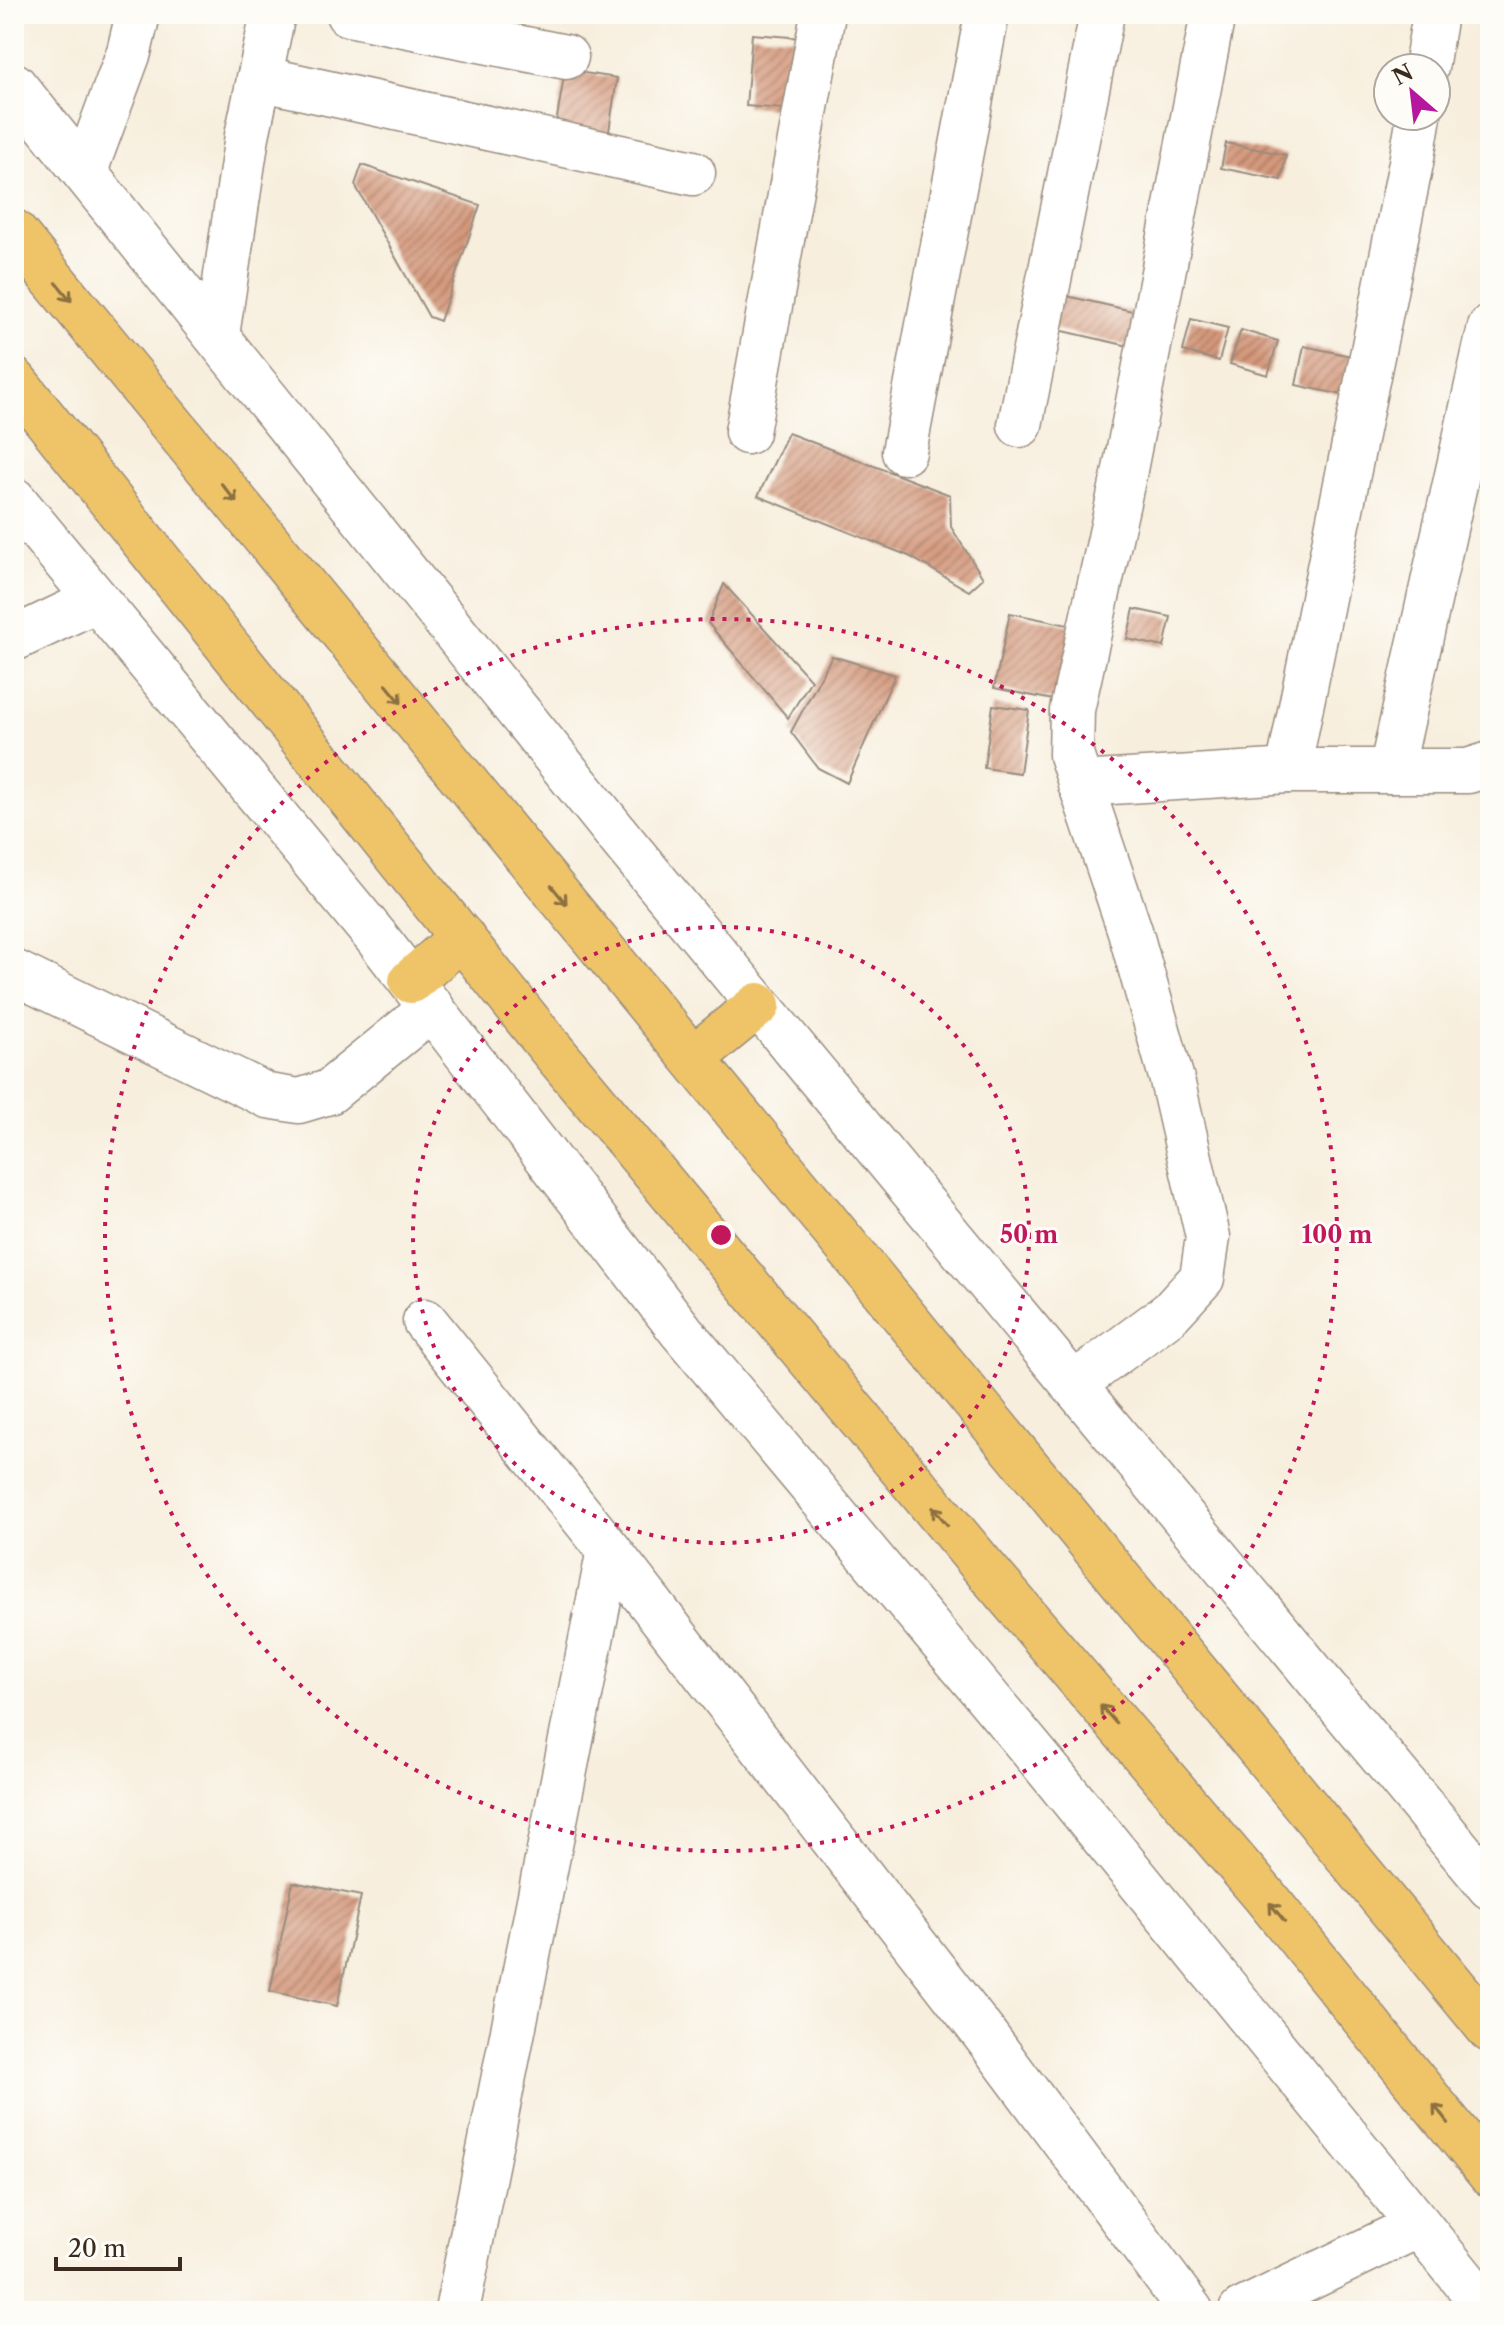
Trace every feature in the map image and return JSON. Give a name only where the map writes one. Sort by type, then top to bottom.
[{"type":"main road","points":[[14,232],[1490,2030]]},
{"type":"main road","points":[[14,380],[557,1057],[970,1552],[1263,1894],[1490,2174]]},
{"type":"main road","points":[[421,995],[462,937]]},
{"type":"main road","points":[[693,1058],[758,1005]]},
{"type":"street","points":[[85,171],[129,52],[138,14]]},
{"type":"street","points":[[217,335],[247,136],[273,14]]},
{"type":"street","points":[[348,14],[566,57]]},
{"type":"street","points":[[747,432],[823,14]]},
{"type":"street","points":[[904,452],[987,14]]},
{"type":"street","points":[[1020,425],[1102,14]]},
{"type":"street","points":[[1073,1385],[1170,1313],[1202,1278],[1208,1237],[1168,1065],[1130,931],[1071,755],[1072,710],[1124,475],[1213,14]]},
{"type":"street","points":[[1429,52],[1435,14]]},
{"type":"street","points":[[259,78],[693,173]]},
{"type":"street","points":[[14,85],[625,844],[1490,1887]]},
{"type":"street","points":[[1288,771],[1416,132]]},
{"type":"street","points":[[1391,771],[1490,327]]},
{"type":"street","points":[[14,500],[421,995],[682,1332],[1041,1761],[1489,2311]]},
{"type":"street","points":[[14,639],[96,600]]},
{"type":"street","points":[[1080,784],[1288,771],[1468,771],[1490,764]]},
{"type":"street","points":[[14,972],[256,1091],[299,1101],[329,1092],[421,995]]},
{"type":"street","points":[[425,1321],[609,1550],[988,2039],[1191,2311]]},
{"type":"street","points":[[457,2311],[609,1550]]},
{"type":"street","points":[[1241,2311],[1419,2225]]},
{"type":"building","points":[[752,34],[802,38],[795,110],[746,106]]},
{"type":"building","points":[[565,70],[617,78],[608,138],[555,130]]},
{"type":"building","points":[[1226,143],[1286,155],[1281,180],[1221,168]]},
{"type":"building","points":[[362,165],[480,205],[440,321],[429,317],[355,185]]},
{"type":"building","points":[[1058,294],[1141,313],[1133,347],[1050,328]]},
{"type":"building","points":[[1191,319],[1228,328],[1219,361],[1183,351]]},
{"type":"building","points":[[1241,330],[1278,341],[1268,375],[1230,364]]},
{"type":"building","points":[[1304,346],[1351,356],[1343,395],[1296,385]]},
{"type":"building","points":[[788,433],[950,495],[951,527],[983,578],[969,591],[909,556],[758,496]]},
{"type":"building","points":[[724,584],[811,680],[788,718],[708,623]]},
{"type":"building","points":[[1134,609],[1171,617],[1164,647],[1127,639]]},
{"type":"building","points":[[1010,613],[1073,626],[1058,701],[994,688]]},
{"type":"building","points":[[832,656],[895,675],[847,783],[818,768],[791,732]]},
{"type":"building","points":[[993,705],[1029,710],[1020,773],[984,768]]},
{"type":"building","points":[[293,1882],[361,1896],[337,2006],[270,1991]]}]
